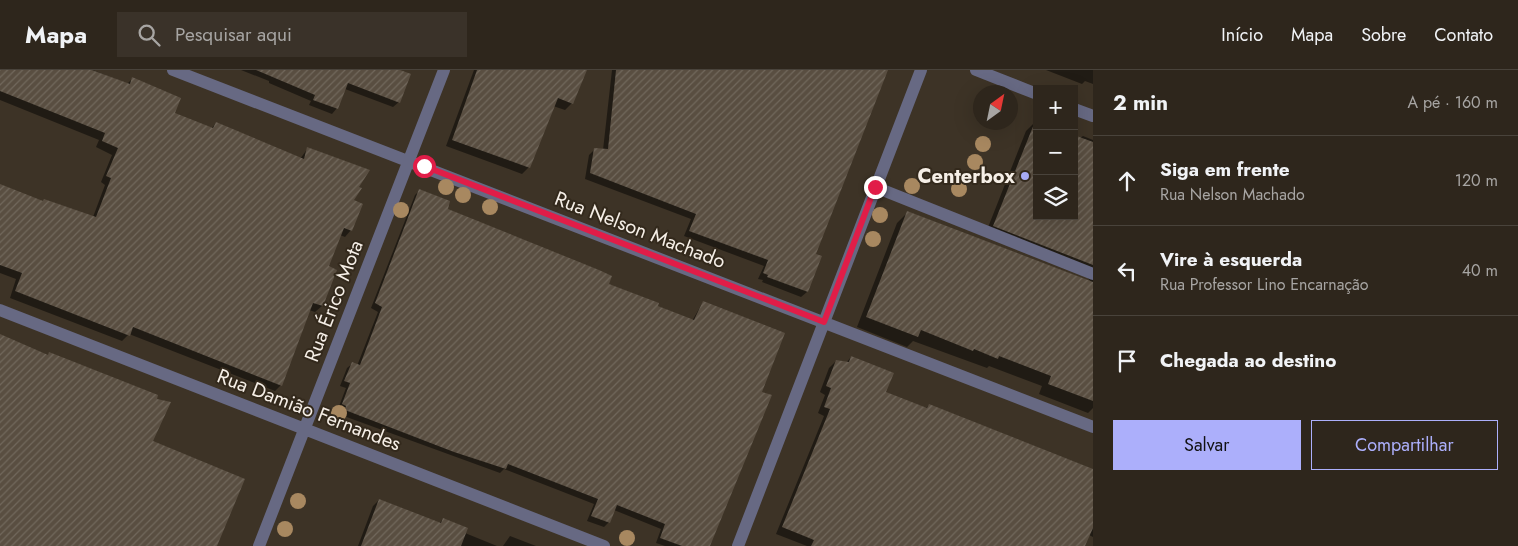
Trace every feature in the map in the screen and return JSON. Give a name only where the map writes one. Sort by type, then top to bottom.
[{"type":"street","name":"Rua Nelson Machado","points":[[173,70],[410,160],[1093,427]]},
{"type":"street","name":"Rua Érico Mota","points":[[258,546],[444,70]]},
{"type":"street","points":[[738,546],[921,70]]},
{"type":"street","points":[[976,70],[1033,92]]},
{"type":"street","points":[[1078,110],[1093,116]]},
{"type":"street","points":[[875,187],[1093,274]]},
{"type":"street","name":"Rua Damião Fernandes","points":[[0,310],[604,546]]},
{"type":"building","points":[[0,70],[92,70],[130,84],[132,77],[181,98],[175,113],[213,128],[216,122],[304,159],[307,147],[370,170],[359,187],[362,188],[354,200],[363,204],[352,231],[344,228],[329,266],[337,270],[323,306],[313,303],[282,386],[133,327],[130,336],[15,291],[22,273],[0,265],[0,184],[43,201],[44,199],[96,217],[111,178],[106,176],[118,148],[102,141],[105,133],[0,91]]},
{"type":"building","points":[[256,70],[400,70],[411,74],[400,103],[348,83],[338,109],[313,100],[315,95]]},
{"type":"building","points":[[477,70],[587,70],[573,104],[558,98],[530,168],[452,140]]},
{"type":"building","points":[[616,70],[888,70],[816,254],[822,256],[808,292],[767,277],[768,275],[763,273],[768,260],[689,231],[696,214],[590,173],[594,148],[608,149]]},
{"type":"building","name":"Centerbox","points":[[1033,126],[1033,220],[1078,220],[1078,136],[1093,142],[1093,265],[993,226]]},
{"type":"building","points":[[419,189],[450,201],[448,209],[612,276],[609,284],[659,303],[658,306],[694,320],[703,301],[785,333],[762,392],[772,395],[710,546],[682,546],[660,538],[665,524],[617,505],[610,523],[591,516],[598,499],[508,464],[506,469],[454,452],[345,410],[346,406],[342,404],[350,383],[344,381],[352,362],[360,365],[382,307],[375,303]]},
{"type":"building","points":[[907,211],[1093,282],[1093,401],[1048,384],[1051,376],[999,356],[998,359],[974,349],[973,351],[921,330],[918,337],[866,317]]},
{"type":"building","points":[[0,334],[48,355],[49,352],[158,395],[157,399],[171,402],[153,441],[245,479],[217,546],[0,546]]},
{"type":"building","points":[[851,356],[894,373],[886,392],[927,408],[929,404],[1093,469],[1093,528],[1085,546],[811,546],[814,540],[782,527],[830,409],[824,407],[831,388],[826,386],[836,360],[849,362]]},
{"type":"building","points":[[379,499],[441,523],[443,518],[468,528],[461,546],[361,546]]},
{"type":"place","name":"Centerbox","points":[[1025,176]]},
{"type":"route","points":[[424,166],[824,322],[875,187]]}]
